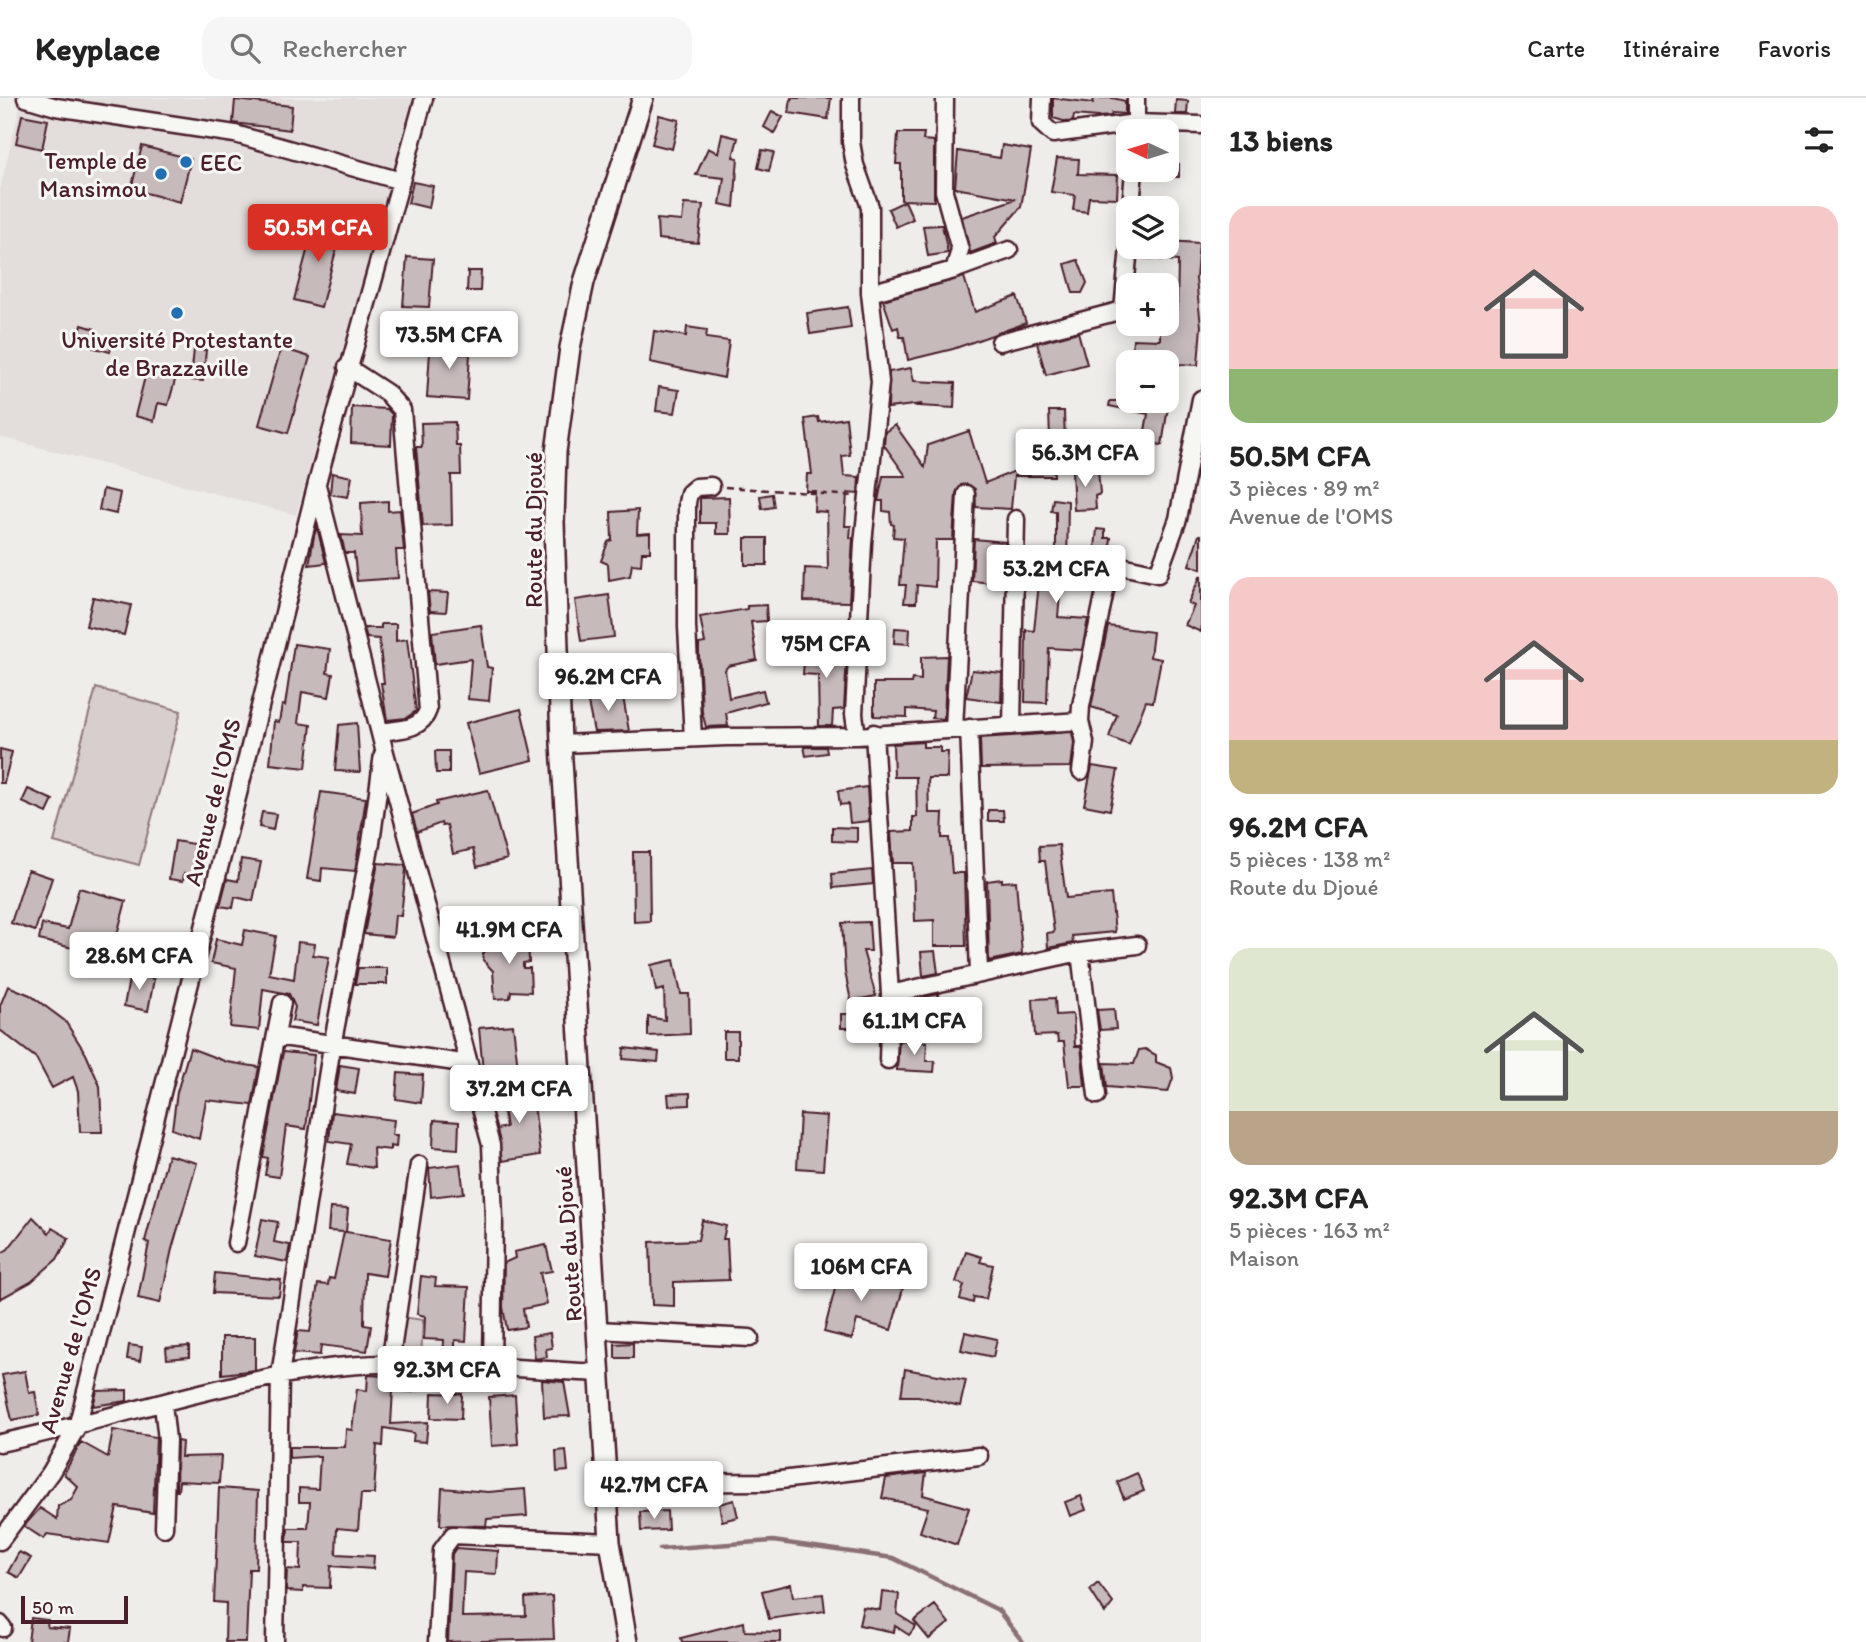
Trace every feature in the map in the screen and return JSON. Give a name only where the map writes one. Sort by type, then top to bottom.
[{"type":"main road","name":"Route du Djoué","points":[[627,1642],[610,1542],[561,744],[554,522],[556,452],[570,348],[584,282],[643,98]]},
{"type":"street","points":[[26,98],[56,107],[270,142],[401,181]]},
{"type":"street","name":"Avenue de l'OMS","points":[[0,1541],[51,1472],[77,1427],[347,367],[424,98]]},
{"type":"street","points":[[851,98],[851,142],[855,165],[870,207],[870,293],[880,382],[863,543],[854,714],[857,736]]},
{"type":"street","points":[[945,98],[944,191],[960,250],[954,270]]},
{"type":"street","points":[[1041,98],[1041,123],[1053,134],[1116,129]]},
{"type":"street","points":[[1136,98],[1136,119]]},
{"type":"street","points":[[1180,126],[1201,125]]},
{"type":"street","points":[[870,293],[954,270],[1009,250]]},
{"type":"street","points":[[1000,342],[1124,310],[1128,259]]},
{"type":"street","points":[[347,367],[387,393],[402,410],[409,484],[428,710],[425,719],[418,726],[380,732]]},
{"type":"street","points":[[1081,771],[1085,742],[1080,721],[1110,567],[1117,565],[1158,574],[1178,519],[1201,399]]},
{"type":"street","points":[[317,483],[384,749],[493,1158],[492,1368]]},
{"type":"street","points":[[693,738],[687,626],[687,503],[689,493],[696,487],[711,486]]},
{"type":"street","points":[[966,494],[961,728],[979,972]]},
{"type":"street","points":[[1012,726],[1016,519]]},
{"type":"street","points":[[561,744],[693,738],[857,736],[1080,721]]},
{"type":"street","points":[[874,733],[890,994],[888,1060]]},
{"type":"street","points":[[275,1642],[280,1375],[332,1046],[371,843],[384,749]]},
{"type":"street","points":[[890,994],[1080,951],[1137,945]]},
{"type":"street","points":[[1080,951],[1097,1095]]},
{"type":"street","points":[[236,1243],[282,1003]]},
{"type":"street","points":[[276,1036],[469,1064]]},
{"type":"street","points":[[390,1364],[419,1165]]},
{"type":"street","points":[[598,1329],[750,1338]]},
{"type":"street","points":[[0,1443],[77,1427],[280,1375],[337,1367],[390,1364],[600,1373]]},
{"type":"street","points":[[163,1404],[167,1440],[164,1528]]},
{"type":"street","points":[[607,1483],[764,1482],[979,1456]]},
{"type":"street","points":[[437,1642],[442,1550],[453,1535],[610,1542]]},
{"type":"path","points":[[711,486],[869,496]]},
{"type":"shaded area","name":"Université Protestante de Brazzaville","points":[[22,98],[416,98],[296,515],[0,437],[0,189]]},
{"type":"shaded area","points":[[96,688],[181,711],[139,865],[54,842]]},
{"type":"shaded area","points":[[402,1317],[423,1320],[421,1358],[398,1358]]},
{"type":"building","points":[[791,98],[831,98],[828,119],[789,113]]},
{"type":"building","points":[[1053,98],[1093,103],[1094,98],[1113,98],[1125,101],[1125,114],[1112,113],[1111,116],[1098,117],[1074,115],[1073,121],[1067,122],[1053,118]]},
{"type":"building","points":[[235,100],[292,106],[290,130],[233,123]]},
{"type":"building","points":[[1176,100],[1188,101],[1187,114],[1175,114]]},
{"type":"building","points":[[772,111],[783,117],[774,133],[764,127]]},
{"type":"building","points":[[22,115],[48,120],[42,149],[16,143]]},
{"type":"building","points":[[659,115],[679,120],[672,149],[652,144]]},
{"type":"building","points":[[898,133],[924,133],[923,140],[934,141],[934,201],[901,200],[901,164],[896,164]]},
{"type":"building","points":[[722,134],[738,138],[733,157],[738,158],[734,207],[720,204],[724,178],[696,175],[708,148],[718,153]]},
{"type":"building","points":[[1002,145],[1031,150],[1021,207],[995,237],[997,243],[970,253],[962,217],[1016,199],[955,188],[958,151],[1000,158]]},
{"type":"building","name":"Temple de Mansimou","points":[[142,146],[191,159],[180,202],[131,189]]},
{"type":"building","points":[[762,150],[774,152],[769,171],[758,168]]},
{"type":"building","points":[[1057,158],[1079,159],[1078,174],[1116,175],[1118,182],[1116,198],[1089,197],[1087,212],[1073,210],[1075,195],[1051,192]]},
{"type":"building","points":[[413,182],[433,186],[429,208],[408,203]]},
{"type":"building","points":[[905,201],[913,219],[896,227],[888,209]]},
{"type":"building","points":[[684,204],[703,205],[698,243],[658,239],[657,219],[682,221]]},
{"type":"building","points":[[315,221],[342,228],[321,307],[294,300]]},
{"type":"building","points":[[942,225],[948,253],[928,256],[923,226]]},
{"type":"building","points":[[1179,242],[1199,243],[1196,279],[1201,326],[1198,365],[1179,364],[1179,350],[1132,350],[1133,339],[1160,340],[1160,336],[1179,336],[1178,261],[1153,259],[1179,259]]},
{"type":"building","points":[[407,257],[433,259],[429,307],[403,306]]},
{"type":"building","points":[[1078,260],[1087,283],[1082,293],[1073,293],[1065,264]]},
{"type":"building","points":[[468,271],[481,271],[480,291],[467,291]]},
{"type":"building","points":[[964,277],[975,312],[1017,296],[1026,323],[953,349],[908,360],[904,337],[900,337],[898,327],[893,329],[883,300]]},
{"type":"building","points":[[848,307],[851,328],[810,334],[807,313]]},
{"type":"building","points":[[82,325],[95,329],[92,342],[79,339]]},
{"type":"building","points":[[687,327],[707,330],[706,338],[729,341],[724,378],[650,362],[654,331],[686,336]]},
{"type":"building","points":[[1078,332],[1087,364],[1046,375],[1037,343]]},
{"type":"building","points":[[445,333],[462,334],[461,354],[470,354],[467,400],[427,397],[430,351],[443,352]]},
{"type":"building","points":[[94,335],[113,339],[110,352],[91,347]]},
{"type":"building","points":[[281,348],[310,357],[288,433],[259,425]]},
{"type":"building","points":[[194,349],[206,350],[203,381],[191,380]]},
{"type":"building","points":[[911,368],[914,381],[955,383],[954,408],[918,406],[922,404],[888,408],[889,372]]},
{"type":"building","points":[[147,369],[176,377],[168,405],[158,403],[154,421],[135,416]]},
{"type":"building","points":[[659,387],[679,390],[675,413],[656,411]]},
{"type":"building","points":[[1110,401],[1116,401],[1116,407],[1109,406]]},
{"type":"building","points":[[352,407],[387,409],[392,414],[391,445],[351,443]]},
{"type":"building","points":[[1049,411],[1064,411],[1065,444],[1053,445],[1054,476],[1014,476],[1011,509],[976,507],[975,489],[967,484],[961,485],[956,493],[953,540],[936,540],[935,587],[917,585],[916,603],[904,603],[906,585],[900,585],[904,538],[893,537],[894,525],[891,524],[890,512],[883,511],[883,501],[878,501],[883,476],[906,476],[884,445],[885,432],[895,425],[925,467],[928,445],[969,431],[985,483],[1028,466],[1028,438],[1050,438]]},
{"type":"building","points":[[1143,413],[1167,413],[1162,445],[1143,442],[1148,414]]},
{"type":"building","points":[[818,417],[819,422],[846,418],[850,455],[842,456],[844,476],[859,477],[858,494],[847,493],[845,526],[851,526],[850,538],[853,538],[849,602],[804,601],[805,568],[828,569],[827,512],[814,511],[815,491],[806,491],[807,474],[812,474],[805,419]]},
{"type":"building","points":[[455,422],[456,446],[460,446],[461,475],[451,475],[452,525],[423,526],[416,447],[422,447],[421,423]]},
{"type":"building","points":[[1097,449],[1110,453],[1105,467],[1092,463]]},
{"type":"building","points":[[1098,469],[1100,494],[1095,496],[1096,509],[1074,510],[1072,471]]},
{"type":"building","points":[[332,473],[352,477],[348,497],[330,494]]},
{"type":"building","points":[[103,489],[120,493],[116,514],[99,510]]},
{"type":"building","points":[[772,494],[774,507],[762,509],[760,496]]},
{"type":"building","points":[[729,497],[730,534],[716,534],[716,523],[700,523],[700,498]]},
{"type":"building","points":[[1053,499],[1068,501],[1067,567],[1093,567],[1097,529],[1105,530],[1105,538],[1111,538],[1109,555],[1105,554],[1100,564],[1096,583],[1061,584],[1058,617],[1088,619],[1082,650],[1049,648],[1047,703],[1025,702],[1026,630],[1034,631],[1039,583],[1031,583],[1032,555],[1056,556],[1056,512],[1051,511]]},
{"type":"building","points":[[388,501],[388,511],[400,510],[404,550],[396,550],[398,578],[357,581],[354,553],[345,553],[341,535],[362,536],[361,503]]},
{"type":"building","points":[[638,510],[637,534],[650,533],[650,552],[642,552],[641,565],[632,564],[630,576],[609,580],[608,564],[601,561],[608,542],[612,540],[611,512]]},
{"type":"building","points":[[317,527],[326,563],[309,565],[314,536]]},
{"type":"building","points":[[1201,535],[1201,569],[1189,565]]},
{"type":"building","points":[[745,538],[767,538],[767,565],[745,565]]},
{"type":"building","points":[[974,539],[1005,542],[1004,584],[972,581]]},
{"type":"building","points":[[1201,575],[1201,632],[1185,625],[1194,606],[1188,603]]},
{"type":"building","points":[[428,592],[448,593],[446,612],[430,611]]},
{"type":"building","points":[[609,595],[614,637],[581,641],[575,600]]},
{"type":"building","points":[[93,597],[131,605],[124,635],[86,626]]},
{"type":"building","points":[[766,605],[767,621],[751,622],[757,660],[728,666],[725,670],[729,698],[763,690],[766,702],[726,713],[728,726],[706,727],[702,712],[699,655],[699,644],[705,643],[700,617],[747,609],[747,606]]},
{"type":"building","points":[[381,624],[396,624],[396,641],[407,639],[416,711],[406,718],[387,720],[381,683],[384,683],[379,639],[367,638],[364,628],[381,628]]},
{"type":"building","points":[[481,625],[487,667],[492,668],[489,701],[468,699],[471,659],[435,664],[432,632]]},
{"type":"building","points":[[1108,626],[1153,632],[1150,657],[1161,659],[1153,702],[1146,701],[1129,745],[1109,737],[1117,715],[1091,707]]},
{"type":"building","points":[[895,628],[910,629],[909,644],[894,643]]},
{"type":"building","points":[[806,637],[818,637],[818,654],[847,656],[844,709],[833,710],[832,726],[819,726],[818,675],[803,674]]},
{"type":"building","points":[[294,644],[330,649],[327,673],[333,674],[329,697],[302,692],[298,723],[311,725],[306,768],[270,764],[274,721],[279,722],[282,705],[285,706]]},
{"type":"building","points":[[947,656],[944,719],[932,718],[933,711],[907,709],[907,717],[874,716],[874,683],[911,683],[912,679],[921,680],[921,657]]},
{"type":"building","points":[[972,670],[1002,673],[1001,702],[966,697]]},
{"type":"building","points":[[622,691],[629,731],[594,732],[587,698]]},
{"type":"building","points":[[521,709],[533,760],[479,773],[466,723]]},
{"type":"building","points":[[357,723],[360,772],[335,771],[339,725]]},
{"type":"building","points":[[1072,732],[1074,743],[1071,767],[981,768],[980,738]]},
{"type":"building","points":[[923,742],[923,747],[940,747],[940,752],[948,752],[947,778],[928,778],[929,813],[943,813],[942,838],[949,838],[952,873],[964,873],[966,946],[934,946],[934,920],[915,921],[913,863],[893,863],[891,832],[913,831],[913,817],[917,817],[916,777],[894,777],[893,744]]},
{"type":"building","points":[[804,747],[826,747],[827,753],[806,756]]},
{"type":"building","points":[[0,749],[12,752],[4,783],[0,783]]},
{"type":"building","points":[[435,751],[449,751],[449,773],[436,773]]},
{"type":"building","points":[[1092,766],[1118,770],[1110,810],[1084,805]]},
{"type":"building","points":[[867,787],[869,821],[850,823],[848,804],[840,805],[838,791]]},
{"type":"building","points":[[28,789],[53,800],[47,813],[22,802]]},
{"type":"building","points":[[488,790],[507,859],[477,867],[473,849],[453,854],[447,825],[442,826],[441,823],[417,832],[412,814],[437,805],[436,802]]},
{"type":"building","points":[[321,792],[366,798],[355,871],[322,868],[321,881],[307,879]]},
{"type":"building","points":[[988,810],[1003,810],[1004,821],[988,821]]},
{"type":"building","points":[[262,812],[276,814],[273,830],[259,827]]},
{"type":"building","points":[[832,827],[857,828],[857,842],[832,841]]},
{"type":"building","points":[[175,841],[199,845],[194,875],[184,873],[183,881],[169,879]]},
{"type":"building","points":[[1059,845],[1066,898],[1111,894],[1115,932],[1072,936],[1073,943],[1048,948],[1047,933],[1054,932],[1045,861],[1040,861],[1039,846]]},
{"type":"building","points":[[633,852],[649,852],[650,921],[634,922]]},
{"type":"building","points":[[241,859],[261,862],[253,901],[235,897],[233,908],[220,906],[227,879],[238,881]]},
{"type":"building","points":[[378,863],[404,865],[406,869],[401,916],[395,915],[393,937],[364,934]]},
{"type":"building","points":[[28,870],[52,878],[35,931],[11,923]]},
{"type":"building","points":[[872,870],[873,884],[833,888],[832,874]]},
{"type":"building","points":[[1002,879],[1002,882],[1016,881],[1022,954],[989,961],[987,881]]},
{"type":"building","points":[[79,888],[126,901],[111,957],[39,940],[42,924],[68,929]]},
{"type":"building","points":[[869,922],[871,951],[863,951],[876,996],[851,1001],[845,972],[842,923]]},
{"type":"building","points":[[245,930],[276,936],[269,974],[294,979],[298,942],[315,944],[313,955],[329,957],[317,1025],[292,1021],[295,1007],[289,994],[263,989],[259,1030],[230,1027],[236,968],[211,963],[216,939],[242,945]]},
{"type":"building","points":[[528,937],[529,962],[523,963],[523,968],[530,968],[531,992],[511,991],[510,998],[495,999],[493,971],[483,960],[483,954],[493,939]]},
{"type":"building","points":[[935,951],[938,973],[923,976],[921,952]]},
{"type":"building","points":[[674,960],[681,994],[689,994],[690,1034],[648,1036],[648,1017],[665,1020],[664,989],[656,991],[651,965]]},
{"type":"building","points":[[358,968],[387,968],[387,984],[355,984]]},
{"type":"building","points":[[130,974],[154,979],[148,1011],[124,1006]]},
{"type":"building","points":[[8,986],[30,995],[65,1021],[86,1054],[100,1086],[102,1132],[80,1132],[78,1091],[73,1077],[52,1088],[36,1058],[0,1030],[0,1006]]},
{"type":"building","points":[[938,994],[938,1011],[925,1010],[925,997]]},
{"type":"building","points":[[1055,998],[1056,1015],[1073,1014],[1075,1046],[1081,1046],[1085,1086],[1069,1086],[1064,1042],[1058,1042],[1057,1035],[1035,1036],[1033,999]]},
{"type":"building","points":[[1114,1009],[1116,1029],[1100,1030],[1097,1010]]},
{"type":"building","points":[[841,1014],[852,1014],[852,1028],[841,1028]]},
{"type":"building","points":[[513,1025],[518,1068],[483,1072],[479,1028]]},
{"type":"building","points":[[724,1032],[738,1032],[738,1058],[724,1058]]},
{"type":"building","points":[[899,1040],[927,1042],[926,1061],[935,1061],[934,1072],[897,1070]]},
{"type":"building","points":[[190,1048],[227,1062],[259,1067],[252,1105],[206,1100],[199,1139],[172,1129],[177,1092]]},
{"type":"building","points":[[624,1048],[659,1052],[658,1062],[623,1059]]},
{"type":"building","points":[[1145,1049],[1156,1055],[1156,1062],[1171,1068],[1173,1078],[1168,1092],[1107,1087],[1104,1063],[1134,1064],[1139,1050]]},
{"type":"building","points":[[283,1052],[314,1055],[306,1129],[286,1126],[279,1177],[265,1175],[268,1158],[263,1157]]},
{"type":"building","points":[[340,1065],[359,1068],[355,1094],[336,1091]]},
{"type":"building","points":[[398,1073],[423,1075],[421,1103],[396,1099]]},
{"type":"building","points":[[532,1087],[540,1155],[502,1161],[497,1129],[506,1127],[500,1092]]},
{"type":"building","points":[[690,1093],[690,1105],[669,1106],[668,1094]]},
{"type":"building","points":[[332,1112],[394,1120],[392,1135],[397,1135],[396,1147],[390,1146],[390,1150],[373,1148],[374,1168],[347,1164],[351,1144],[329,1141]]},
{"type":"building","points":[[800,1114],[827,1116],[823,1170],[797,1168]]},
{"type":"building","points":[[434,1120],[459,1122],[458,1149],[433,1147]]},
{"type":"building","points":[[168,1155],[197,1163],[172,1249],[160,1303],[138,1298],[149,1243],[145,1241]]},
{"type":"building","points":[[460,1164],[464,1193],[431,1197],[429,1168]]},
{"type":"building","points":[[330,1208],[348,1209],[346,1232],[391,1239],[385,1276],[365,1273],[364,1325],[371,1326],[367,1351],[321,1345],[320,1355],[294,1353],[298,1331],[310,1332],[318,1284],[328,1285],[329,1278],[334,1279],[344,1232],[328,1231]]},
{"type":"building","points":[[33,1217],[49,1233],[52,1228],[69,1238],[57,1259],[31,1282],[0,1299],[0,1254],[8,1249]]},
{"type":"building","points":[[262,1219],[278,1222],[274,1242],[290,1245],[287,1262],[255,1256]]},
{"type":"building","points":[[702,1220],[726,1226],[723,1239],[727,1239],[729,1280],[674,1282],[674,1306],[652,1305],[650,1242],[698,1240]]},
{"type":"building","points":[[546,1245],[552,1271],[540,1273],[547,1304],[523,1309],[526,1327],[507,1330],[503,1307],[504,1263],[515,1258],[514,1252]]},
{"type":"building","points":[[966,1252],[982,1257],[980,1262],[993,1265],[986,1299],[974,1297],[973,1303],[960,1299],[964,1285],[956,1282]]},
{"type":"building","points":[[841,1265],[869,1272],[867,1279],[903,1289],[891,1330],[857,1320],[852,1339],[824,1332]]},
{"type":"building","points":[[215,1273],[281,1280],[279,1296],[213,1293]]},
{"type":"building","points":[[421,1276],[436,1278],[435,1286],[469,1287],[466,1341],[455,1340],[455,1354],[443,1354],[444,1340],[424,1339],[425,1316],[417,1314]]},
{"type":"building","points":[[965,1332],[997,1339],[993,1357],[961,1350]]},
{"type":"building","points":[[550,1333],[552,1348],[546,1349],[547,1357],[535,1359],[532,1336]]},
{"type":"building","points":[[222,1337],[255,1337],[255,1370],[222,1374]]},
{"type":"building","points":[[633,1343],[633,1358],[615,1358],[615,1344]]},
{"type":"building","points":[[129,1345],[142,1347],[140,1361],[127,1359]]},
{"type":"building","points":[[189,1346],[189,1357],[167,1359],[166,1348]]},
{"type":"building","points":[[905,1369],[966,1380],[960,1406],[918,1396],[901,1396]]},
{"type":"building","points":[[25,1371],[29,1393],[35,1392],[39,1415],[12,1420],[2,1375]]},
{"type":"building","points":[[368,1375],[414,1378],[413,1392],[393,1390],[391,1424],[428,1422],[426,1442],[413,1441],[414,1433],[384,1428],[383,1446],[377,1445],[374,1494],[361,1494],[358,1530],[337,1528],[336,1554],[374,1556],[373,1569],[331,1566],[330,1588],[303,1587],[303,1592],[286,1591],[287,1569],[300,1570],[301,1542],[287,1542],[288,1528],[308,1528],[310,1502],[299,1502],[299,1488],[318,1489],[320,1456],[289,1458],[289,1447],[345,1447],[346,1429],[352,1430],[357,1389],[367,1391]]},
{"type":"building","points":[[542,1380],[564,1382],[570,1416],[544,1417]]},
{"type":"building","points":[[127,1390],[127,1401],[93,1406],[97,1391]]},
{"type":"building","points":[[432,1393],[462,1394],[461,1419],[431,1418]]},
{"type":"building","points":[[515,1395],[518,1444],[492,1446],[489,1397]]},
{"type":"building","points":[[113,1430],[156,1437],[153,1513],[117,1507],[109,1543],[47,1534],[44,1539],[24,1526],[40,1508],[57,1519],[58,1506],[71,1500],[78,1487],[64,1474],[81,1442],[108,1457]]},
{"type":"building","points":[[177,1441],[182,1442],[181,1457],[221,1456],[219,1483],[179,1481],[176,1491]]},
{"type":"building","points":[[566,1450],[568,1471],[557,1472],[556,1451]]},
{"type":"building","points":[[926,1473],[923,1495],[969,1508],[957,1545],[920,1532],[928,1508],[882,1498],[886,1478]]},
{"type":"building","points":[[1137,1473],[1144,1491],[1124,1499],[1117,1482]]},
{"type":"building","points":[[219,1488],[258,1491],[256,1569],[249,1569],[246,1642],[225,1642],[226,1603],[214,1602]]},
{"type":"building","points":[[442,1488],[488,1492],[525,1489],[527,1516],[487,1519],[486,1526],[440,1525]]},
{"type":"building","points":[[1081,1496],[1086,1510],[1070,1516],[1065,1502]]},
{"type":"building","points":[[734,1500],[738,1517],[722,1521],[719,1504]]},
{"type":"building","points":[[667,1511],[668,1530],[641,1531],[640,1512]]},
{"type":"building","points":[[456,1548],[498,1551],[497,1574],[464,1572],[462,1617],[526,1616],[525,1598],[552,1596],[554,1639],[448,1642],[452,1554]]},
{"type":"building","points":[[19,1552],[31,1558],[19,1578],[8,1572]]},
{"type":"building","points":[[1098,1583],[1113,1603],[1105,1613],[1090,1590]]},
{"type":"building","points":[[791,1584],[793,1597],[823,1594],[825,1611],[769,1619],[762,1591]]},
{"type":"building","points":[[882,1592],[899,1594],[897,1614],[916,1626],[909,1635],[895,1626],[894,1632],[859,1625],[863,1607],[880,1610]]},
{"type":"building","points":[[935,1605],[949,1623],[929,1639],[914,1621]]},
{"type":"building","points":[[31,1618],[48,1620],[47,1627],[70,1629],[68,1642],[28,1642]]},
{"type":"building","points":[[744,1622],[745,1631],[781,1632],[781,1642],[682,1642],[681,1638]]},
{"type":"waterway","points":[[660,1549],[773,1541],[893,1558],[998,1610],[1023,1642]]},
{"type":"place","name":"EEC","points":[[186,162]]},
{"type":"place","name":"Temple de Mansimou","points":[[161,174]]},
{"type":"place","name":"Université Protestante de Brazzaville","points":[[177,313]]}]
